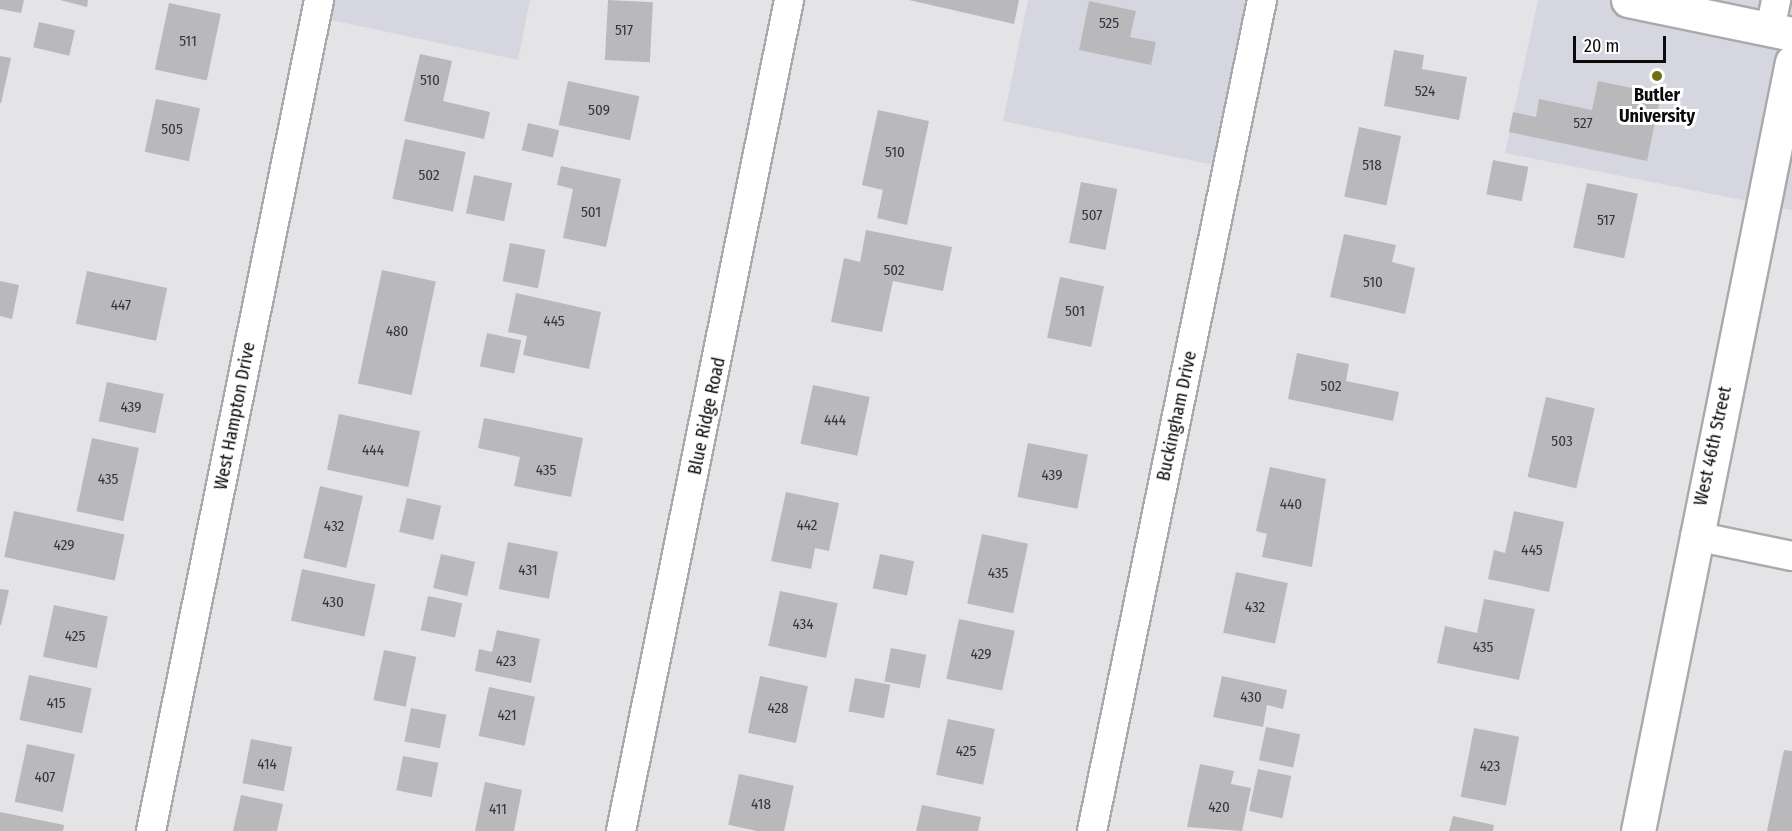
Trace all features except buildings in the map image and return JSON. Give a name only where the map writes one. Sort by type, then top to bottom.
[{"type":"street","name":"West Hampton Drive","points":[[151,831],[320,0]]},
{"type":"street","name":"Blue Ridge Road","points":[[621,831],[789,0]]},
{"type":"street","name":"Buckingham Drive","points":[[1092,831],[1262,0]]},
{"type":"street","points":[[1628,0],[1779,21]]},
{"type":"street","name":"West 46th Street","points":[[1638,831],[1695,536],[1792,62]]},
{"type":"street","points":[[1695,536],[1792,556]]},
{"type":"shaded area","points":[[325,0],[530,0],[518,60],[322,18]]},
{"type":"shaded area","points":[[1028,0],[1261,0],[1223,167],[1003,121]]},
{"type":"shaded area","name":"Butler University","points":[[1538,0],[1792,0],[1792,210],[1505,153]]},
{"type":"place","name":"Butler University","points":[[1657,76]]}]
